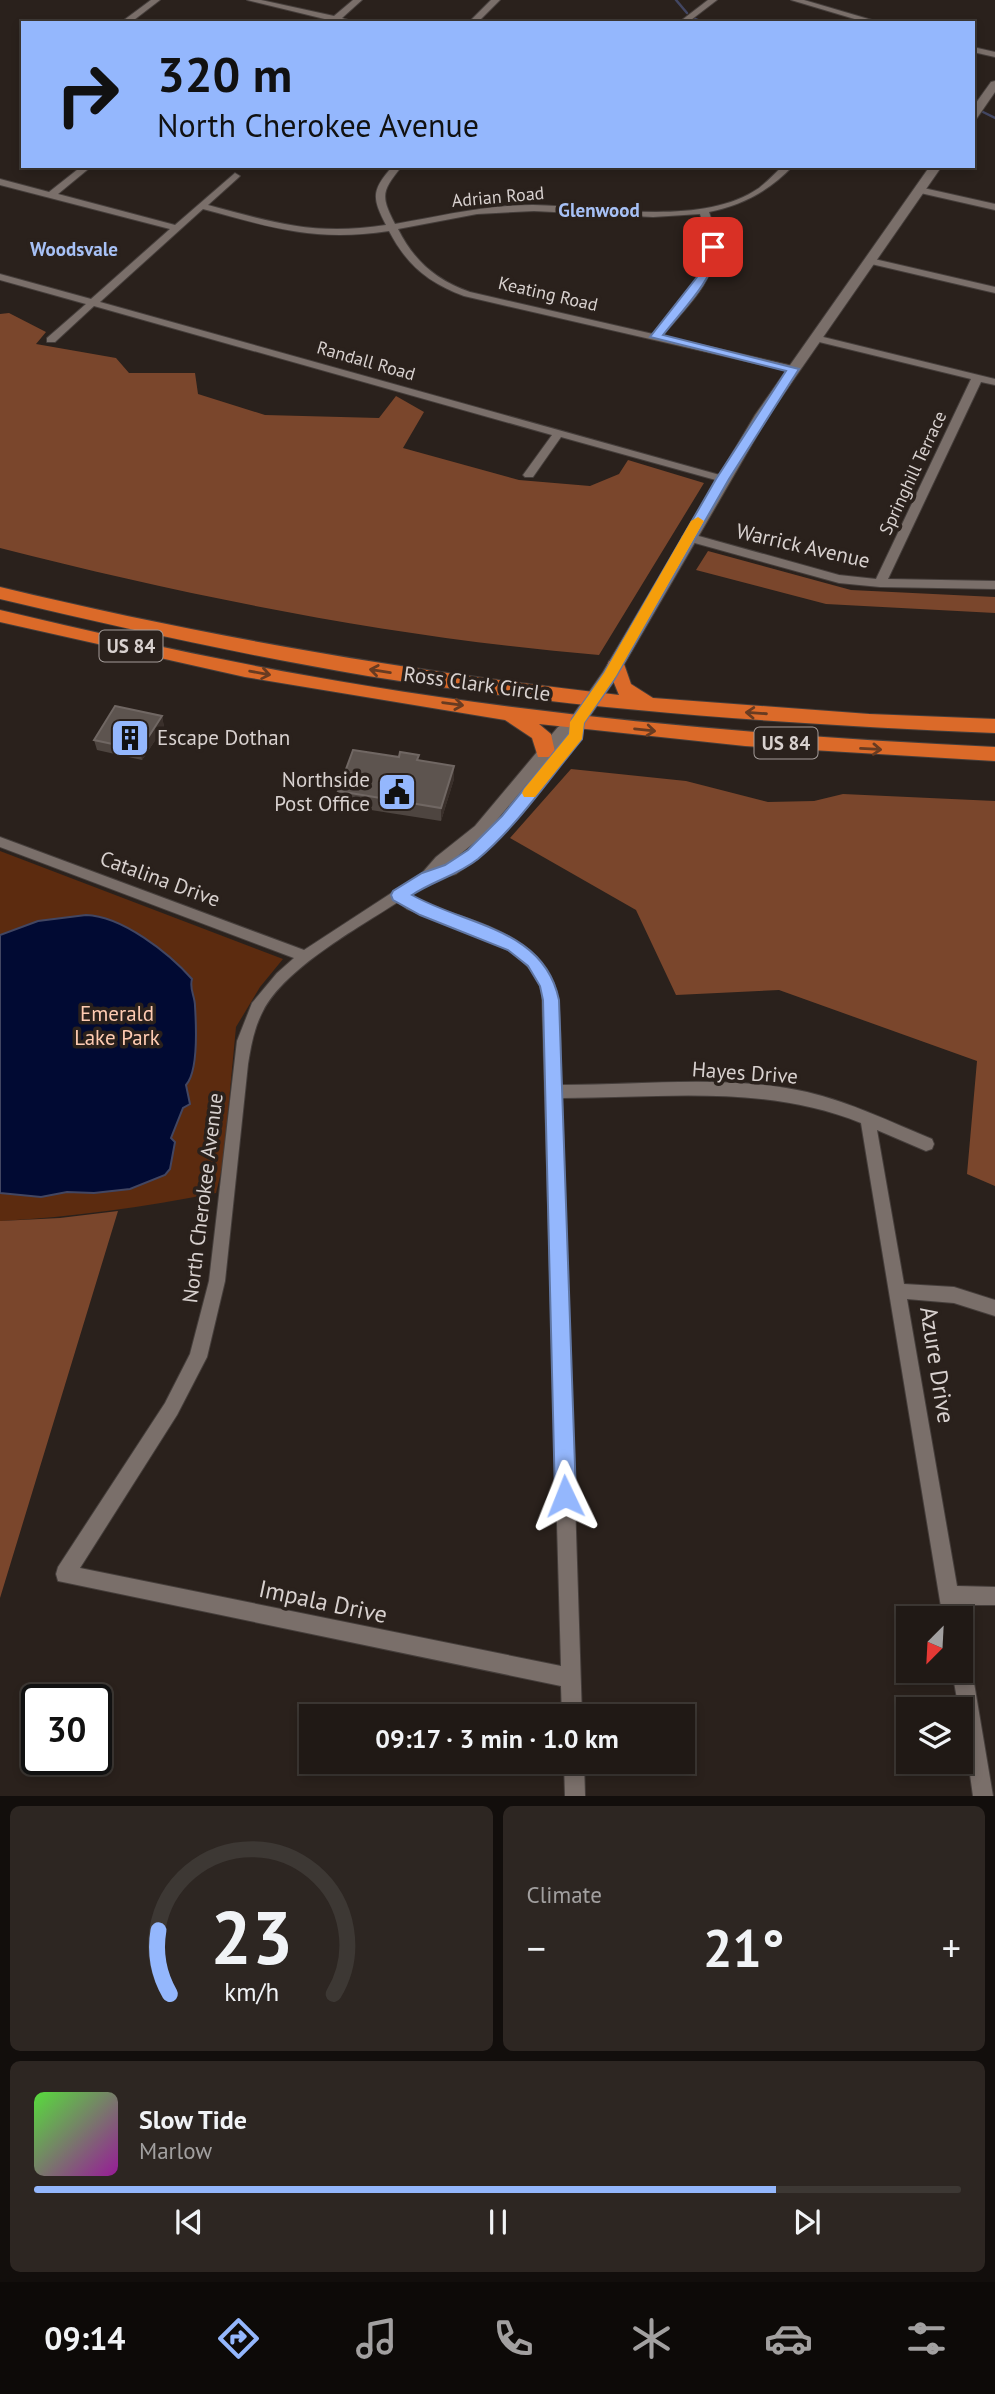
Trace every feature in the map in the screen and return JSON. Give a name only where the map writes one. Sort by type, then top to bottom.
[{"type":"highway","name":"Ross Clark Circle","points":[[0,593],[204,640],[394,673],[594,700],[804,717],[995,726]]},
{"type":"highway","points":[[6,617],[28,601]]},
{"type":"highway","name":"Ross Clark Circle","points":[[6,617],[193,660],[316,682],[577,722],[804,744],[995,754]]},
{"type":"highway","points":[[193,660],[204,640]]},
{"type":"highway","points":[[616,666],[627,694],[660,707]]},
{"type":"highway","points":[[499,710],[528,724],[541,734],[545,752]]},
{"type":"highway","points":[[804,717],[804,744]]},
{"type":"street","points":[[127,21],[156,0]]},
{"type":"street","points":[[251,0],[344,21]]},
{"type":"street","points":[[336,19],[359,0]]},
{"type":"street","points":[[474,21],[496,0]]},
{"type":"street","points":[[685,21],[713,0]]},
{"type":"street","points":[[795,0],[866,21]]},
{"type":"street","points":[[975,50],[995,55]]},
{"type":"street","points":[[975,112],[995,84]]},
{"type":"street","points":[[51,195],[85,168]]},
{"type":"street","name":"Keating Road","points":[[396,168],[386,179],[379,194],[380,203],[419,270],[448,288],[793,369]]},
{"type":"street","name":"Adrian Road","points":[[201,206],[310,232],[344,233],[522,207],[656,214],[704,211],[761,191],[787,168]]},
{"type":"street","name":"North Cherokee Avenue","points":[[65,1574],[171,1409],[198,1357],[217,1282],[244,1041],[267,992],[305,956],[427,877],[441,861],[480,830],[563,730],[577,722],[616,666],[688,537],[793,369],[935,168]]},
{"type":"street","points":[[51,340],[235,176]]},
{"type":"street","points":[[0,182],[177,228]]},
{"type":"street","points":[[919,190],[995,207]]},
{"type":"street","points":[[656,337],[702,278],[710,262],[713,240],[704,211]]},
{"type":"street","points":[[870,261],[995,290]]},
{"type":"street","name":"Randall Road","points":[[0,277],[723,479]]},
{"type":"street","points":[[815,338],[995,382]]},
{"type":"street","name":"Springhill Terrace","points":[[880,583],[977,377]]},
{"type":"street","points":[[529,475],[558,433]]},
{"type":"street","name":"Warrick Avenue","points":[[688,537],[821,575],[880,583],[995,585]]},
{"type":"street","name":"North Cherokee Avenue","points":[[427,877],[451,870],[491,838],[577,735],[577,722]]},
{"type":"street","name":"Catalina Drive","points":[[0,842],[305,956]]},
{"type":"street","points":[[399,895],[430,912],[513,945],[541,971],[551,1000],[572,1704]]},
{"type":"street","name":"Hayes Drive","points":[[554,1092],[769,1092],[809,1099],[926,1144]]},
{"type":"street","name":"Azure Drive","points":[[868,1121],[951,1606]]},
{"type":"street","points":[[898,1291],[954,1294],[995,1308]]},
{"type":"street","name":"Impala Drive","points":[[65,1574],[571,1678]]},
{"type":"street","points":[[949,1595],[995,1596]]},
{"type":"street","points":[[964,1684],[983,1796]]},
{"type":"street","points":[[574,1774],[575,1796]]},
{"type":"green space","name":"Emerald Lake Park","points":[[0,851],[283,959],[260,987],[236,1027],[223,1164],[216,1193],[109,1211],[0,1221]]},
{"type":"shaded area","points":[[9,313],[46,332],[36,344],[116,358],[129,373],[195,373],[198,394],[265,415],[379,418],[396,396],[424,412],[403,448],[519,480],[590,486],[619,474],[628,460],[704,483],[599,655],[448,638],[297,614],[0,548],[0,314]]},
{"type":"shaded area","points":[[708,551],[851,590],[995,597],[995,613],[826,604],[696,570]]},
{"type":"shaded area","points":[[571,769],[686,781],[768,802],[814,801],[843,794],[995,801],[995,1186],[967,1174],[977,1061],[779,990],[676,995],[636,910],[510,838]]},
{"type":"shaded area","points":[[118,1211],[0,1598],[0,1221]]},
{"type":"water","name":"Emerald Lake Park","points":[[86,915],[115,922],[144,938],[171,958],[192,979],[196,1034],[193,1069],[186,1085],[190,1104],[183,1108],[171,1138],[175,1142],[170,1169],[165,1175],[130,1189],[94,1193],[67,1192],[41,1197],[0,1193],[0,935],[38,921]]},
{"type":"building","name":"Escape Dothan","points":[[115,706],[162,716],[140,750],[94,740]]},
{"type":"building","name":"Northside Post Office","points":[[353,750],[399,757],[400,752],[419,755],[417,760],[454,766],[441,808],[338,791]]},
{"type":"waterway","points":[[676,0],[687,13]]},
{"type":"waterway","points":[[695,19],[700,21]]},
{"type":"waterway","points":[[983,112],[995,118]]},
{"type":"slow traffic","points":[[529,793],[577,735],[577,722],[609,676],[698,521]]},
{"type":"place","name":"Escape Dothan","points":[[130,738]]},
{"type":"place","name":"Northside Post Office","points":[[397,792]]},
{"type":"district","name":"Glenwood","points":[[599,210]]},
{"type":"district","name":"Woodsvale","points":[[74,249]]},
{"type":"route","points":[[565,1496],[551,1000],[548,985],[533,961],[513,945],[412,905],[399,895],[427,877],[451,870],[491,838],[577,735],[577,722],[609,676],[688,537],[793,369],[656,337],[702,278],[713,254],[713,247]]}]
